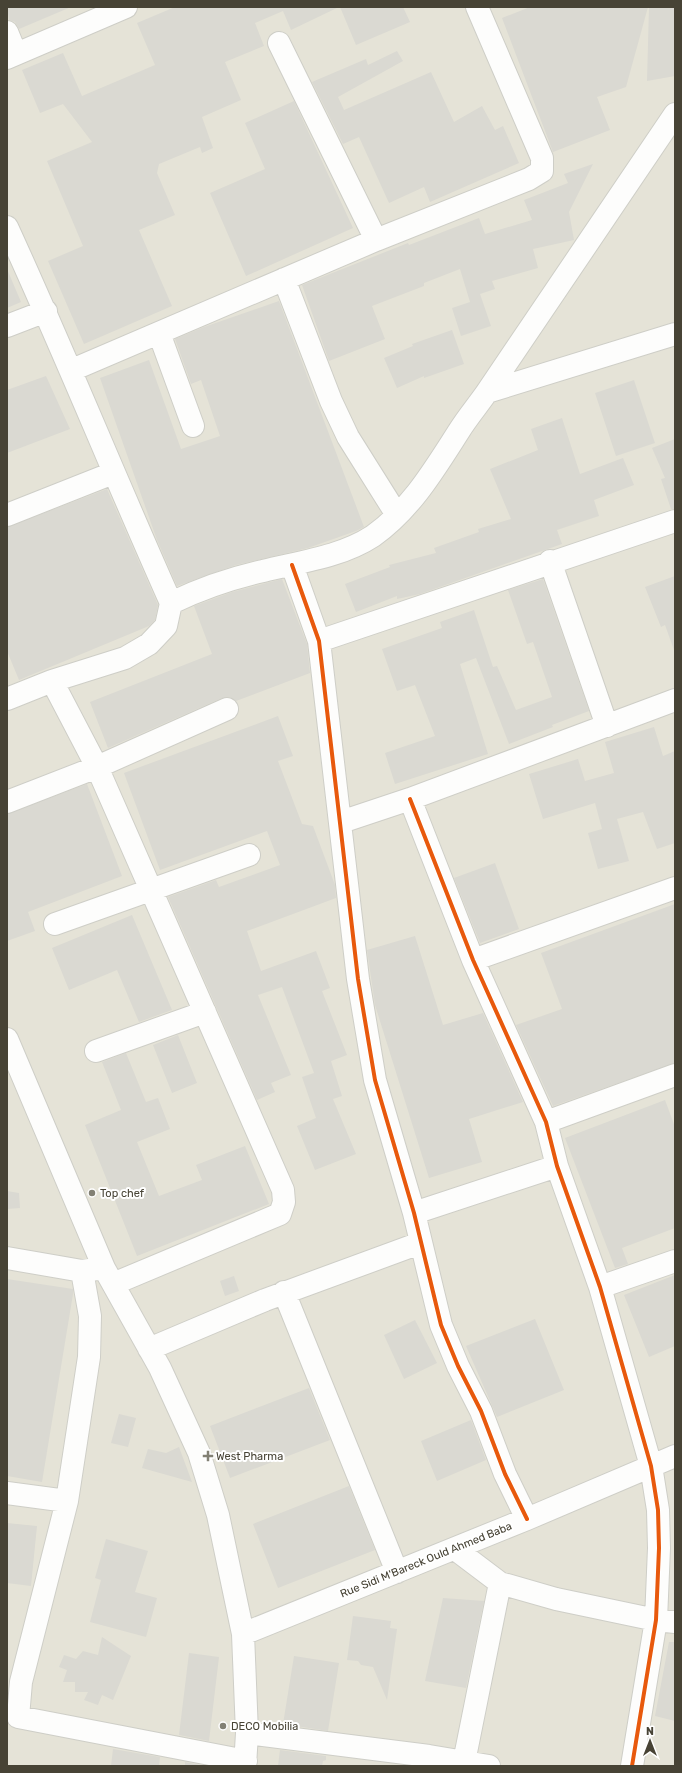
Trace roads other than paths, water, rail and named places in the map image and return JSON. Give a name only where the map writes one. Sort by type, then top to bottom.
[{"type":"street","points":[[7,32],[12,56],[126,7]]},
{"type":"street","points":[[72,370],[376,240],[529,179],[542,171],[542,158],[477,7]]},
{"type":"street","points":[[279,43],[376,240]]},
{"type":"street","points":[[172,603],[198,590],[262,571],[292,565],[348,548],[372,536],[397,515],[417,495],[440,462],[459,430],[488,392],[675,114]]},
{"type":"street","points":[[7,227],[72,370],[113,472],[172,603],[166,626],[149,644],[125,658],[52,681],[7,699]]},
{"type":"street","points":[[284,279],[331,401],[348,437],[397,515]]},
{"type":"street","points":[[7,326],[46,311]]},
{"type":"street","points":[[159,333],[193,426]]},
{"type":"street","points":[[488,392],[675,334]]},
{"type":"street","points":[[7,515],[113,472]]},
{"type":"street","points":[[319,641],[675,520]]},
{"type":"street","points":[[550,562],[607,726]]},
{"type":"street","points":[[292,565],[319,641],[358,979],[375,1080],[414,1213],[441,1325],[458,1366],[481,1411],[505,1474],[527,1519]]},
{"type":"street","points":[[7,1258],[109,1276],[280,1214],[284,1202],[283,1190],[98,767],[52,681]]},
{"type":"street","points":[[341,822],[410,799],[675,700]]},
{"type":"street","points":[[7,802],[98,767],[227,709]]},
{"type":"street","points":[[410,799],[473,960],[546,1122],[557,1166],[600,1287],[651,1466],[658,1510],[659,1548],[666,1621],[632,1766]]},
{"type":"street","points":[[55,924],[152,891],[250,855]]},
{"type":"street","points":[[473,960],[675,888]]},
{"type":"street","points":[[96,1051],[205,1012]]},
{"type":"street","points":[[7,1038],[109,1276],[149,1349],[199,1453],[218,1515],[243,1634],[247,1733],[246,1764],[13,1717],[67,1501],[89,1357],[90,1316],[82,1271]]},
{"type":"street","points":[[546,1122],[675,1075]]},
{"type":"street","points":[[414,1213],[557,1166]]},
{"type":"street","points":[[149,1349],[284,1292],[420,1243]]},
{"type":"street","points":[[600,1287],[675,1261]]},
{"type":"street","points":[[284,1292],[398,1572]]},
{"type":"street","name":"Rue Sidi M'Bareck Ould Ahmed Baba","points":[[243,1634],[527,1519],[675,1456]]},
{"type":"street","points":[[7,1493],[67,1501]]},
{"type":"street","points":[[455,1548],[500,1583],[556,1599],[666,1621]]},
{"type":"street","points":[[464,1762],[500,1583]]},
{"type":"street","points":[[247,1733],[489,1766]]},
{"type":"place","name":"Top chef","points":[[92,1193]]},
{"type":"place","name":"West Pharma","points":[[208,1456]]},
{"type":"place","name":"DECO Mobilia","points":[[223,1726]]}]
